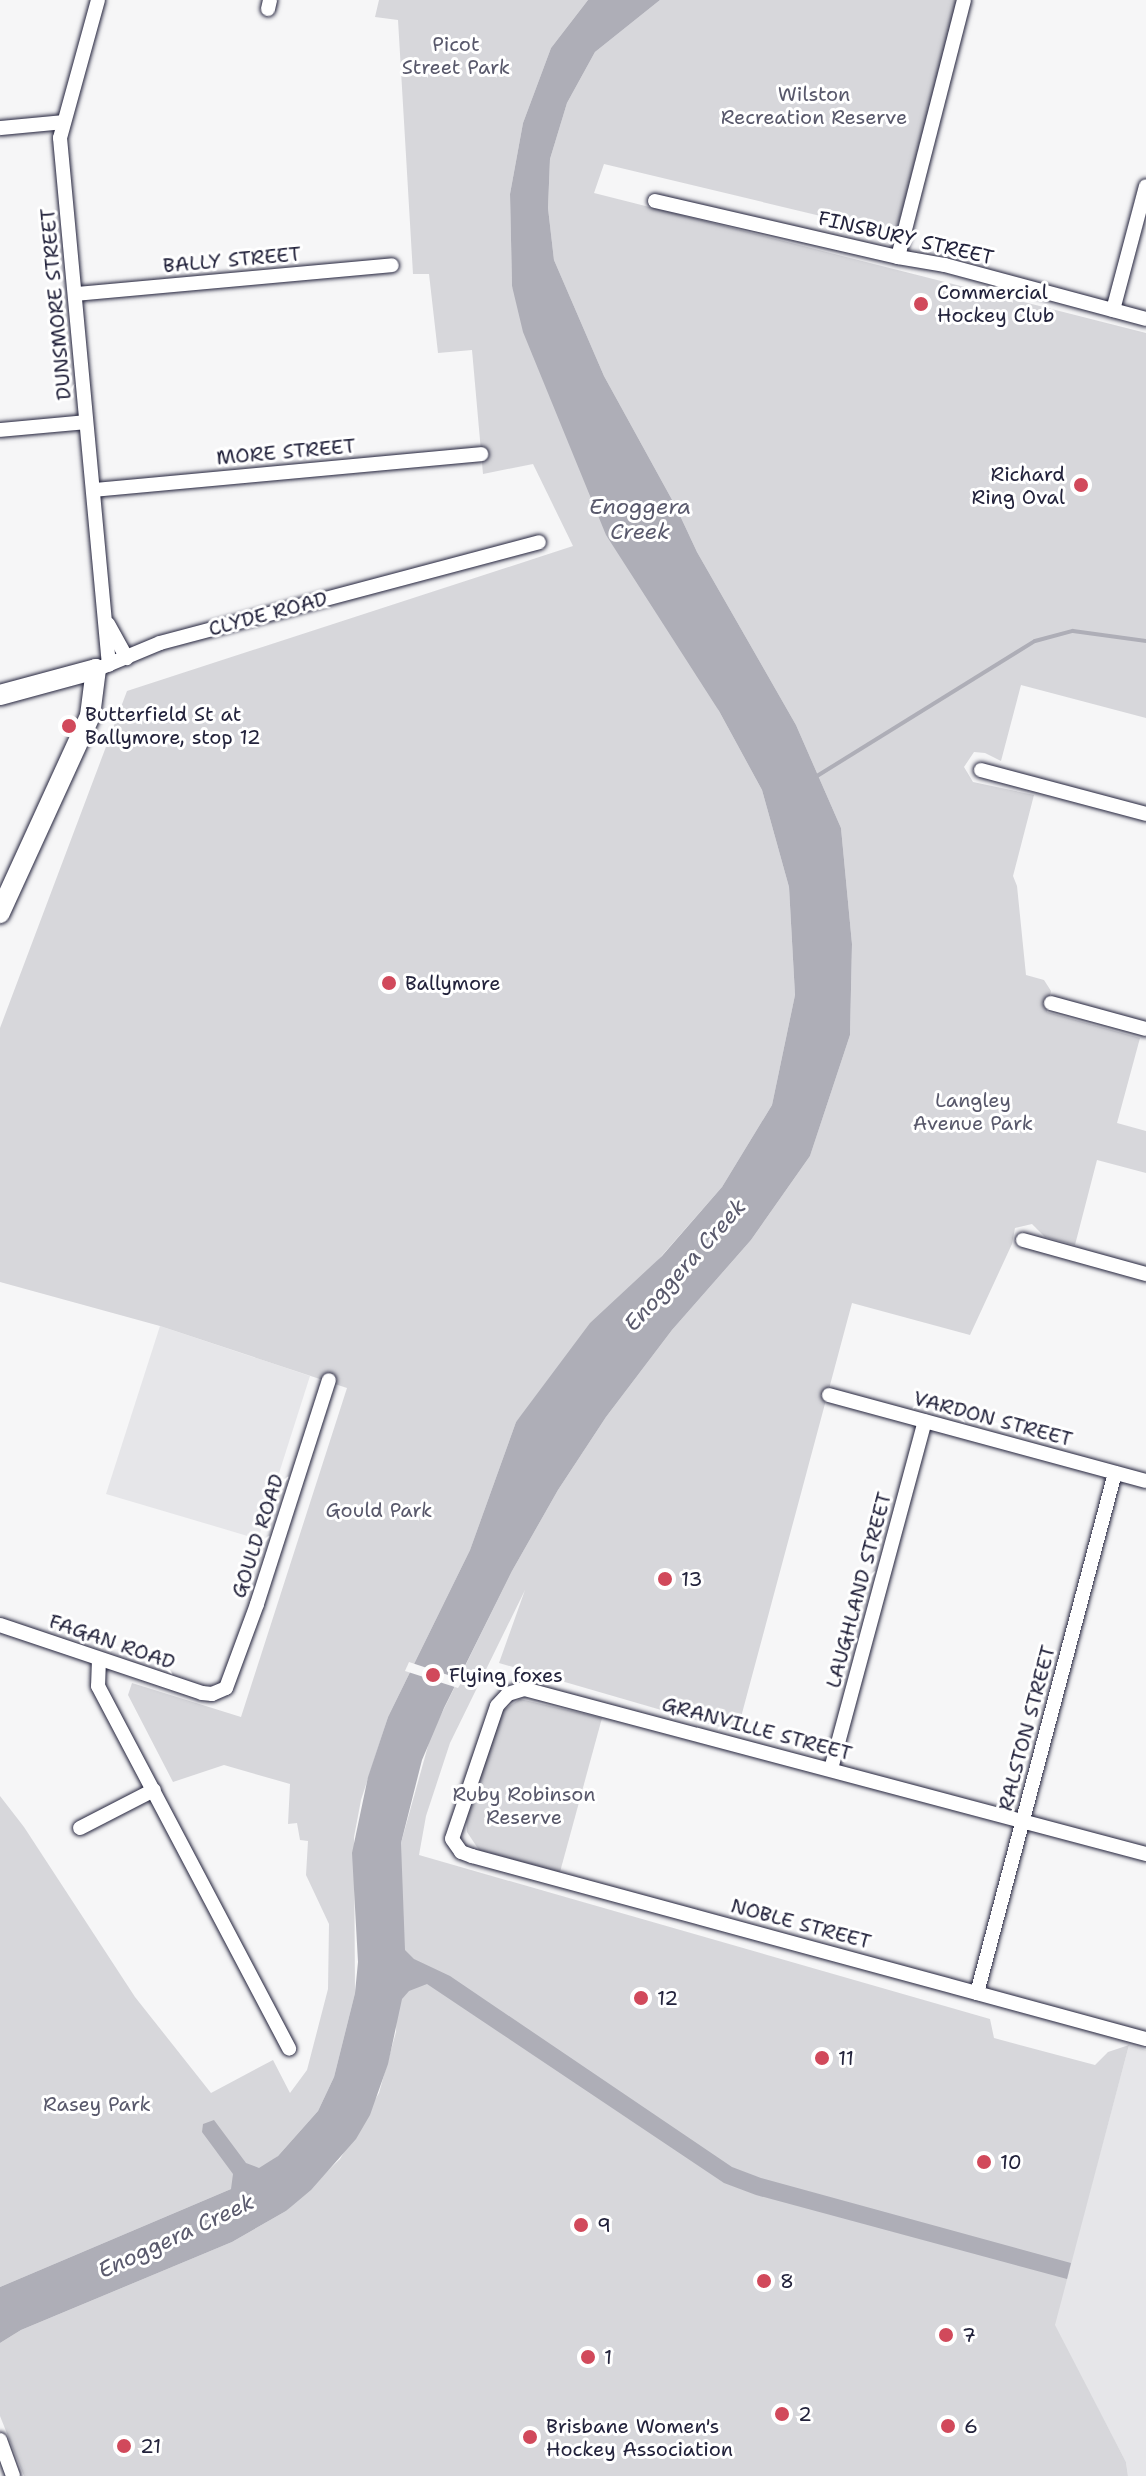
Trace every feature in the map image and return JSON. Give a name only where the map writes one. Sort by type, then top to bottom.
[{"type":"street","name":"DUNSMORE STREET","points":[[98,0],[60,138],[104,608],[102,667]]},
{"type":"street","points":[[898,257],[964,0]]},
{"type":"street","points":[[0,128],[63,122]]},
{"type":"street","points":[[1113,310],[1146,186]]},
{"type":"street","name":"FINSBURY STREET","points":[[655,201],[945,265],[1146,319]]},
{"type":"street","name":"BALLY STREET","points":[[76,294],[392,265]]},
{"type":"street","points":[[0,430],[86,422]]},
{"type":"street","name":"MORE STREET","points":[[94,490],[481,454]]},
{"type":"street","name":"CLYDE ROAD","points":[[0,695],[102,667],[172,640],[539,542]]},
{"type":"street","name":"DUNSMORE STREET","points":[[104,608],[113,637],[127,658]]},
{"type":"street","points":[[0,913],[90,716],[102,667]]},
{"type":"street","points":[[981,770],[1146,814]]},
{"type":"street","points":[[1051,1003],[1146,1029]]},
{"type":"street","points":[[1023,1240],[1146,1274]]},
{"type":"street","name":"GOULD ROAD","points":[[212,1694],[226,1688],[234,1673],[329,1380]]},
{"type":"street","name":"VARDON STREET","points":[[829,1395],[1146,1481]]},
{"type":"street","name":"LAUGHLAND STREET","points":[[831,1769],[925,1421]]},
{"type":"street","name":"RALSTON STREET","points":[[977,1993],[1115,1473]]},
{"type":"street","name":"FAGAN ROAD","points":[[0,1625],[212,1694]]},
{"type":"street","points":[[99,1659],[96,1669],[98,1686],[289,2049]]},
{"type":"street","name":"GRANVILLE STREET","points":[[452,1839],[490,1721],[503,1699],[515,1691],[534,1690],[1146,1854]]},
{"type":"street","points":[[80,1828],[154,1790]]},
{"type":"street","name":"NOBLE STREET","points":[[452,1839],[461,1852],[472,1856],[1146,2039]]},
{"type":"street","points":[[0,2440],[13,2476]]},
{"type":"shaded area","points":[[160,1326],[310,1376],[258,1539],[106,1494]]},
{"type":"shaded area","points":[[1129,2045],[1146,2050],[1146,2476],[1128,2476],[1126,2462],[1054,2325]]},
{"type":"green space","name":"Ballymore","points":[[379,0],[588,0],[551,48],[523,123],[510,194],[512,286],[719,711],[762,790],[789,887],[795,995],[772,1105],[722,1187],[516,1422],[470,1550],[388,1717],[361,1800],[354,1837],[355,1993],[334,2077],[318,2111],[278,2156],[238,2186],[0,2287],[0,1796],[24,1827],[135,1997],[211,2093],[273,2060],[290,2093],[307,2070],[328,1989],[329,1924],[306,1875],[308,1841],[300,1840],[297,1823],[288,1824],[290,1784],[224,1765],[173,1782],[128,1695],[132,1683],[241,1717],[347,1388],[160,1326],[0,1282],[0,1028],[127,691],[573,546],[533,464],[483,474],[472,350],[438,353],[429,274],[413,274],[398,20],[375,17]]},
{"type":"green space","points":[[660,0],[957,0],[896,234],[604,164],[594,193],[1146,333],[1146,718],[1021,685],[1001,761],[985,753],[974,752],[964,767],[973,782],[1034,795],[1013,876],[1017,886],[1026,975],[1044,980],[1051,991],[1047,1012],[1140,1038],[1117,1123],[1146,1131],[1146,1173],[1097,1160],[1075,1245],[1045,1237],[1032,1224],[1015,1228],[1012,1244],[970,1335],[852,1303],[737,1732],[499,1663],[525,1590],[450,1743],[426,1816],[419,1855],[990,2019],[994,2038],[1095,2065],[1108,2052],[1129,2045],[1055,2325],[1126,2462],[1128,2476],[24,2476],[0,2416],[0,2343],[21,2330],[232,2242],[286,2211],[340,2159],[379,2093],[396,2032],[401,1843],[431,1735],[512,1571],[558,1490],[606,1417],[672,1330],[751,1240],[810,1156],[850,1035],[852,944],[841,828],[796,725],[697,552],[676,507],[604,376],[554,260],[548,208],[550,159],[567,103],[595,52]]},
{"type":"green space","name":"Ruby Robinson Reserve","points":[[520,1699],[602,1718],[560,1872],[479,1850],[467,1832],[466,1817],[502,1711]]},
{"type":"water","name":"Enoggera Creek","points":[[588,0],[660,0],[595,52],[567,103],[550,159],[548,208],[554,260],[604,376],[676,507],[697,552],[796,725],[841,828],[852,944],[850,1035],[810,1156],[751,1240],[672,1330],[606,1417],[558,1490],[512,1571],[444,1708],[422,1760],[401,1843],[405,1950],[414,1959],[450,1976],[732,2167],[761,2178],[1071,2263],[1067,2279],[756,2195],[724,2183],[427,1984],[409,1991],[402,1999],[388,2064],[370,2115],[356,2139],[311,2190],[286,2211],[232,2242],[21,2330],[0,2343],[0,2287],[231,2189],[233,2174],[202,2132],[203,2124],[214,2120],[246,2163],[259,2168],[278,2156],[318,2111],[334,2077],[355,1993],[358,1962],[352,1853],[368,1777],[388,1717],[470,1550],[516,1422],[590,1323],[662,1256],[722,1187],[772,1105],[795,995],[789,887],[762,790],[719,711],[606,535],[523,332],[512,286],[510,194],[523,123],[551,48]]},
{"type":"pier","points":[[409,1662],[463,1680],[458,1688],[405,1671]]},
{"type":"waterway","points":[[817,776],[1035,641],[1073,631],[1146,641]]},
{"type":"place","name":"Commercial Hockey Club","points":[[921,304]]},
{"type":"place","name":"Richard Ring Oval","points":[[1081,485]]},
{"type":"place","name":"Butterfield St at Ballymore, stop 12","points":[[69,726]]},
{"type":"place","name":"Ballymore","points":[[389,983]]},
{"type":"place","name":"13","points":[[665,1579]]},
{"type":"place","name":"Flying foxes","points":[[433,1675]]},
{"type":"place","name":"12","points":[[641,1998]]},
{"type":"place","name":"11","points":[[822,2058]]},
{"type":"place","name":"10","points":[[984,2162]]},
{"type":"place","name":"9","points":[[581,2225]]},
{"type":"place","name":"8","points":[[764,2281]]},
{"type":"place","name":"7","points":[[946,2335]]},
{"type":"place","name":"1","points":[[588,2357]]},
{"type":"place","name":"2","points":[[782,2414]]},
{"type":"place","name":"6","points":[[948,2426]]},
{"type":"place","name":"Brisbane Women's Hockey Association","points":[[530,2437]]},
{"type":"place","name":"21","points":[[124,2446]]},
{"type":"park label","name":"Picot Street Park","points":[[456,56]]},
{"type":"park label","name":"Wilston Recreation Reserve","points":[[814,106]]},
{"type":"park label","name":"Langley Avenue Park","points":[[973,1112]]},
{"type":"park label","name":"Gould Park","points":[[379,1510]]},
{"type":"park label","name":"Rasey Park","points":[[97,2104]]}]
